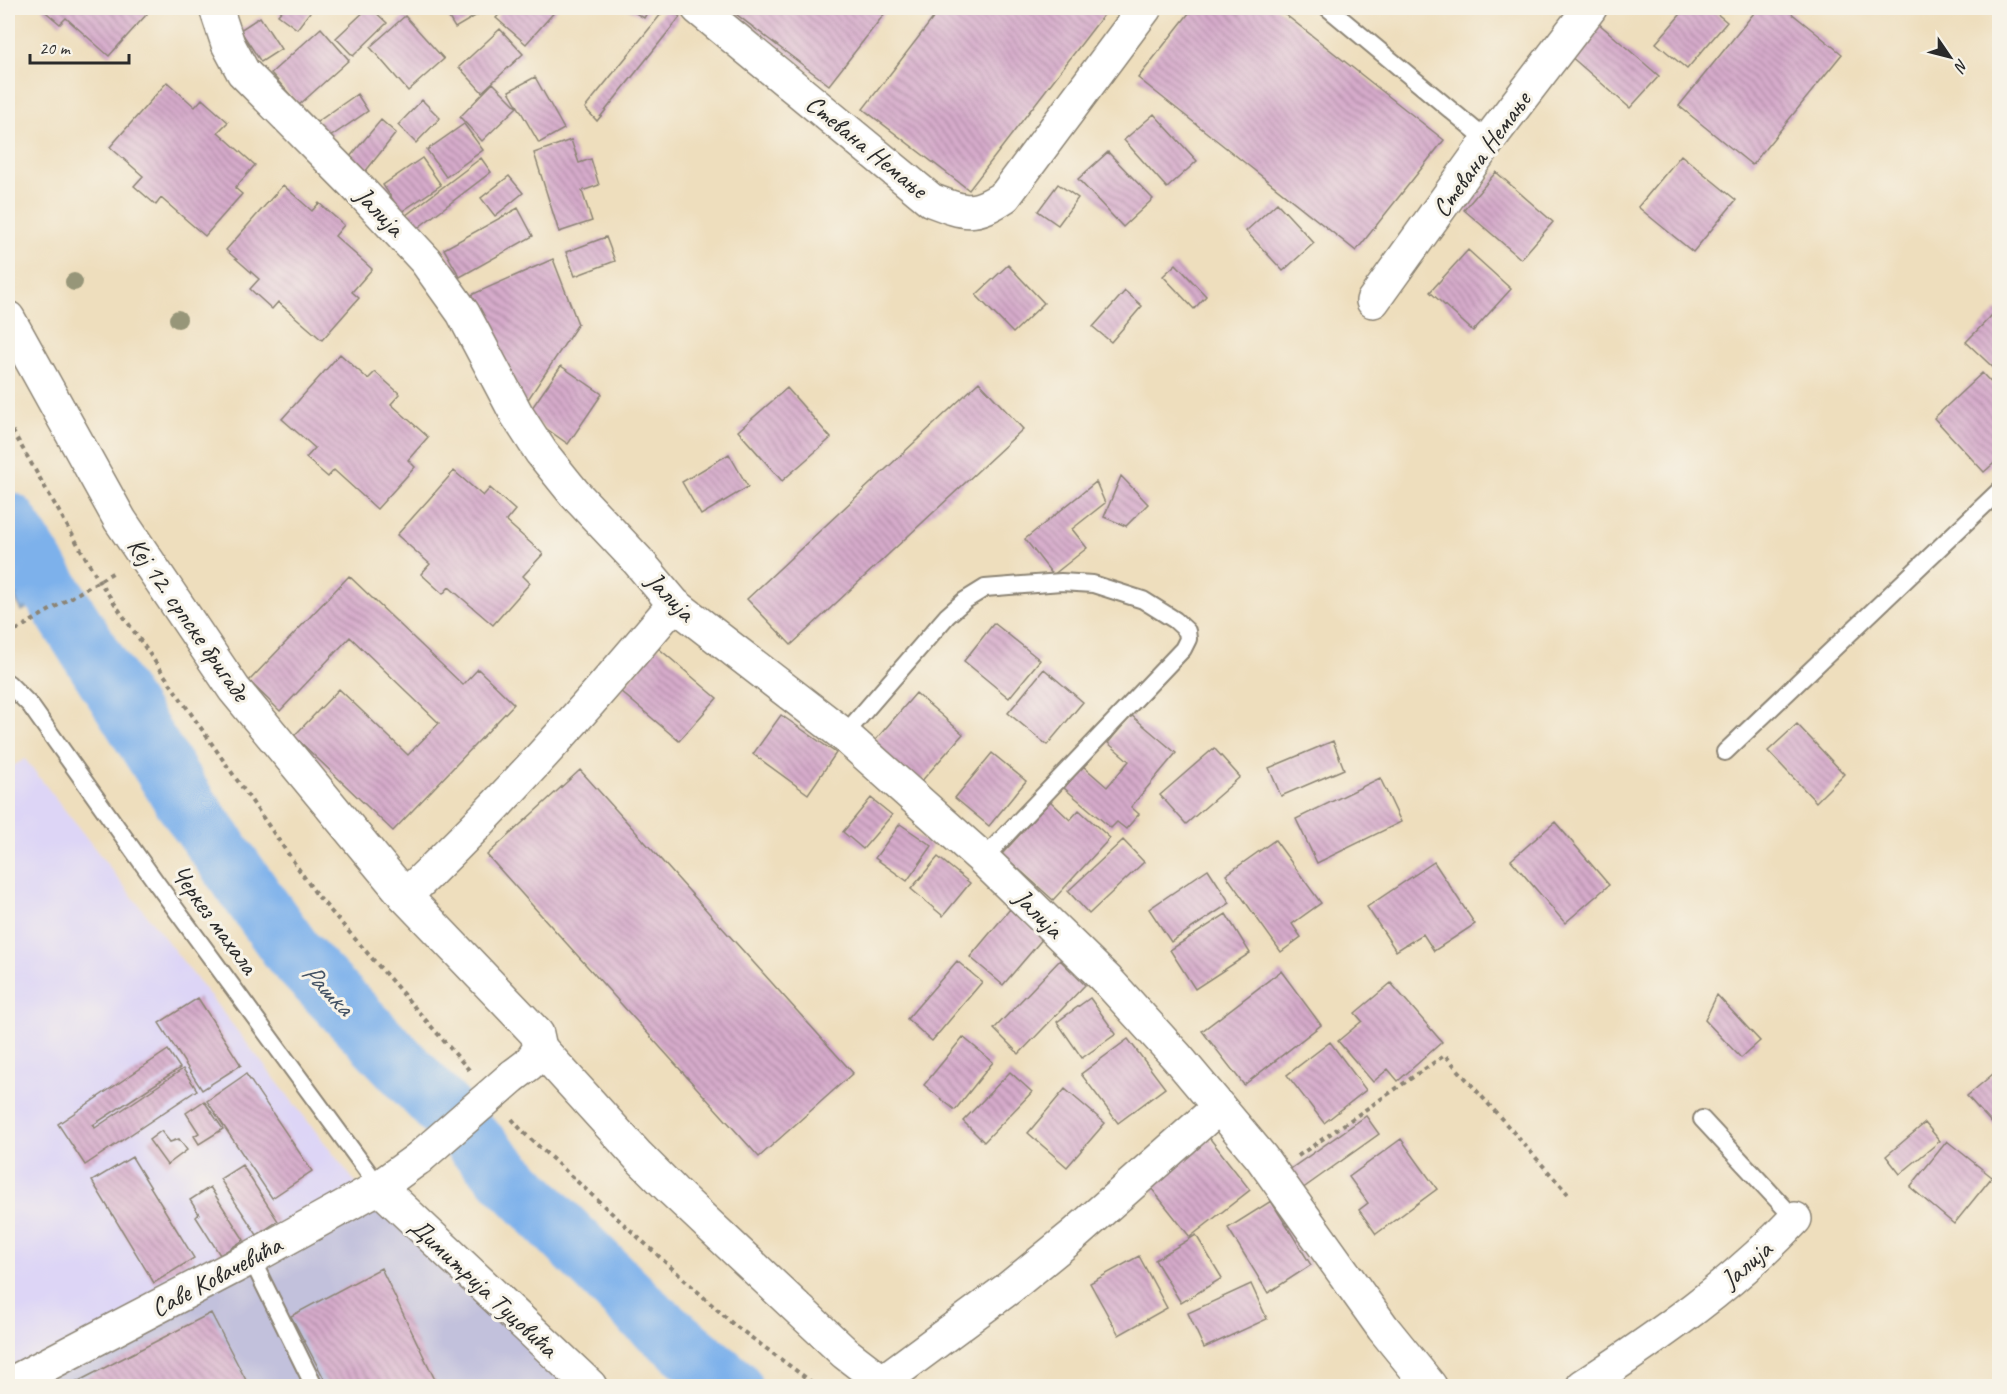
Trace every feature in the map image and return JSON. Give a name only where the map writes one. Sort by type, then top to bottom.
[{"type":"street","name":"Јалија","points":[[216,8],[228,44],[243,72],[354,184],[425,260],[463,313],[528,434],[574,493],[638,561],[674,604],[844,735],[983,859],[1108,981],[1219,1107],[1273,1173],[1383,1328],[1430,1386]]},
{"type":"street","name":"Стевана Немање","points":[[698,8],[931,200],[962,212],[985,209],[1005,196],[1141,9]]},
{"type":"street","name":"Стевана Немање","points":[[1372,301],[1488,141],[1590,8]]},
{"type":"street","name":"Кеј 12. српске бригаде","points":[[8,318],[120,520],[234,689],[405,896],[524,1018],[537,1034],[540,1048],[638,1156],[845,1353],[885,1384]]},
{"type":"street","points":[[405,896],[446,857],[523,775],[674,604]]},
{"type":"street","name":"Саве Ковачевића","points":[[8,1385],[251,1258],[379,1187],[419,1158],[513,1076],[530,1064],[540,1048]]},
{"type":"street","points":[[885,1384],[1074,1235],[1219,1107]]},
{"type":"street","name":"Димитрија Туцовића","points":[[379,1187],[590,1386]]},
{"type":"street","name":"Јалија","points":[[1583,1386],[1728,1281],[1767,1248],[1795,1219]]},
{"type":"lane","points":[[1328,8],[1488,141]]},
{"type":"lane","points":[[1725,752],[2000,490]]},
{"type":"lane","points":[[844,735],[947,616],[964,601],[985,588],[1061,582],[1093,584],[1143,600],[1175,620],[1187,631],[1188,639],[1183,649],[983,859]]},
{"type":"lane","name":"Черкез махала","points":[[8,683],[30,705],[379,1187]]},
{"type":"lane","name":"Јалија","points":[[1702,1119],[1795,1219]]},
{"type":"lane","points":[[251,1258],[314,1386]]},
{"type":"path","points":[[8,423],[99,581],[316,894],[477,1079]]},
{"type":"path","points":[[8,635],[143,554]]},
{"type":"path","points":[[1273,1173],[1445,1055],[1568,1194]]},
{"type":"path","points":[[508,1114],[523,1132],[733,1324],[817,1386]]},
{"type":"shaded area","points":[[25,759],[370,1201],[8,1378],[8,769]]},
{"type":"shaded area","points":[[379,1187],[597,1386],[8,1386]]},
{"type":"water","points":[[8,484],[65,586],[22,611],[8,584]]},
{"type":"building","points":[[41,8],[140,8],[147,14],[109,56],[66,18],[60,24]]},
{"type":"building","points":[[284,8],[313,8],[297,29],[278,15]]},
{"type":"building","points":[[368,8],[371,8],[387,23],[353,56],[336,38]]},
{"type":"building","points":[[443,8],[489,8],[455,28]]},
{"type":"building","points":[[505,8],[558,8],[526,44],[496,18]]},
{"type":"building","points":[[627,8],[650,8],[644,18]]},
{"type":"building","points":[[666,8],[670,8],[680,17],[597,121],[585,108]]},
{"type":"building","points":[[728,8],[889,8],[829,85]]},
{"type":"building","points":[[941,8],[1109,8],[969,190],[863,109]]},
{"type":"building","points":[[1193,8],[1277,8],[1444,140],[1356,251],[1138,78]]},
{"type":"building","points":[[1511,8],[1523,8],[1516,13]]},
{"type":"building","points":[[1686,8],[1710,8],[1727,22],[1687,69],[1656,43]]},
{"type":"building","points":[[1758,8],[1785,8],[1842,54],[1752,165],[1679,106]]},
{"type":"building","points":[[405,16],[444,59],[408,91],[370,47]]},
{"type":"building","points":[[260,17],[281,49],[261,62],[240,30]]},
{"type":"building","points":[[1597,22],[1659,76],[1630,108],[1569,55]]},
{"type":"building","points":[[321,28],[349,60],[299,105],[271,73]]},
{"type":"building","points":[[500,29],[523,54],[482,92],[459,67]]},
{"type":"building","points":[[535,77],[564,129],[539,143],[509,91]]},
{"type":"building","points":[[167,82],[195,107],[202,99],[228,122],[218,132],[255,165],[235,188],[242,194],[205,236],[161,198],[156,205],[134,186],[143,176],[110,147]]},
{"type":"building","points":[[493,83],[517,107],[482,141],[460,117]]},
{"type":"building","points":[[357,94],[368,111],[324,141],[313,125]]},
{"type":"building","points":[[422,100],[440,118],[416,143],[398,125]]},
{"type":"building","points":[[1154,114],[1197,161],[1167,188],[1124,140]]},
{"type":"building","points":[[381,120],[396,133],[365,172],[349,158]]},
{"type":"building","points":[[464,124],[483,150],[446,177],[427,150]]},
{"type":"building","points":[[571,140],[579,163],[591,159],[599,185],[582,191],[592,221],[559,232],[534,153]]},
{"type":"building","points":[[1108,152],[1153,199],[1123,227],[1078,179]]},
{"type":"building","points":[[1681,155],[1736,200],[1693,252],[1638,207]]},
{"type":"building","points":[[422,158],[441,185],[401,212],[383,185]]},
{"type":"building","points":[[481,158],[491,172],[415,230],[405,216]]},
{"type":"building","points":[[1496,172],[1553,222],[1521,259],[1464,210]]},
{"type":"building","points":[[509,176],[523,193],[495,216],[481,198]]},
{"type":"building","points":[[1058,184],[1078,198],[1058,225],[1038,211]]},
{"type":"building","points":[[283,185],[312,211],[319,203],[344,225],[335,236],[372,269],[352,292],[359,298],[322,340],[278,302],[272,309],[250,289],[259,279],[226,250]]},
{"type":"building","points":[[1277,203],[1314,243],[1283,271],[1246,231]]},
{"type":"building","points":[[518,208],[533,236],[460,277],[444,249]]},
{"type":"building","points":[[606,237],[615,261],[575,276],[566,252]]},
{"type":"building","points":[[1468,250],[1511,289],[1473,331],[1430,292]]},
{"type":"building","points":[[553,259],[578,324],[525,404],[471,295]]},
{"type":"building","points":[[1176,264],[1206,296],[1194,309],[1163,276]]},
{"type":"building","points":[[1008,265],[1044,303],[1013,333],[976,295]]},
{"type":"building","points":[[1125,291],[1142,306],[1111,342],[1093,327]]},
{"type":"building","points":[[1997,310],[2000,312],[2000,374],[1966,342]]},
{"type":"building","points":[[340,354],[368,379],[375,372],[400,394],[391,404],[428,437],[408,460],[415,467],[377,509],[334,470],[328,477],[306,458],[315,448],[282,419]]},
{"type":"building","points":[[561,366],[602,394],[568,444],[527,415]]},
{"type":"building","points":[[1982,373],[2000,392],[2000,458],[1984,472],[1934,418]]},
{"type":"building","points":[[979,382],[1023,429],[791,645],[747,599]]},
{"type":"building","points":[[787,388],[831,438],[782,481],[738,431]]},
{"type":"building","points":[[729,454],[748,487],[701,515],[682,482]]},
{"type":"building","points":[[454,471],[483,496],[490,488],[515,510],[506,521],[543,554],[523,576],[530,583],[493,625],[449,587],[443,594],[421,574],[430,564],[397,535]]},
{"type":"building","points":[[1121,476],[1148,504],[1126,526],[1104,517]]},
{"type":"building","points":[[1096,482],[1105,503],[1072,529],[1087,548],[1053,575],[1025,539]]},
{"type":"building","points":[[349,576],[463,685],[478,669],[514,704],[393,831],[294,736],[339,689],[408,755],[439,723],[350,637],[280,711],[249,681]]},
{"type":"building","points":[[994,623],[1040,660],[1009,698],[964,661]]},
{"type":"building","points":[[657,647],[717,698],[679,741],[620,691]]},
{"type":"building","points":[[1044,669],[1083,702],[1047,745],[1008,713]]},
{"type":"building","points":[[916,693],[963,734],[919,784],[872,744]]},
{"type":"building","points":[[781,715],[836,753],[808,794],[753,754]]},
{"type":"building","points":[[1131,715],[1176,753],[1131,807],[1139,814],[1126,829],[1117,822],[1111,828],[1064,788],[1083,766],[1107,787],[1129,761],[1108,743]]},
{"type":"building","points":[[1797,724],[1844,774],[1816,802],[1768,751]]},
{"type":"building","points":[[1333,741],[1344,769],[1281,796],[1269,768]]},
{"type":"building","points":[[1214,748],[1240,777],[1186,824],[1160,795]]},
{"type":"building","points":[[992,753],[1026,781],[989,826],[955,798]]},
{"type":"building","points":[[580,770],[853,1073],[759,1157],[487,855]]},
{"type":"building","points":[[1380,778],[1401,822],[1317,863],[1296,819]]},
{"type":"building","points":[[871,798],[892,815],[863,849],[843,832]]},
{"type":"building","points":[[1050,801],[1070,820],[1079,810],[1110,838],[1053,900],[1002,854]]},
{"type":"building","points":[[1555,822],[1609,885],[1565,923],[1511,860]]},
{"type":"building","points":[[900,824],[932,846],[907,881],[875,858]]},
{"type":"building","points":[[1123,840],[1144,862],[1089,914],[1068,891]]},
{"type":"building","points":[[1275,840],[1321,903],[1292,924],[1301,937],[1281,952],[1226,875]]},
{"type":"building","points":[[938,857],[970,883],[943,916],[911,889]]},
{"type":"building","points":[[1434,862],[1475,924],[1434,951],[1423,934],[1396,951],[1367,907]]},
{"type":"building","points":[[1208,869],[1230,903],[1171,942],[1149,909]]},
{"type":"building","points":[[1010,909],[1044,937],[1003,985],[970,957]]},
{"type":"building","points":[[1226,914],[1250,953],[1195,989],[1170,950]]},
{"type":"building","points":[[1060,960],[1085,985],[1019,1054],[994,1029]]},
{"type":"building","points":[[957,961],[982,982],[932,1041],[907,1019]]},
{"type":"building","points":[[1281,971],[1321,1025],[1244,1085],[1202,1031]]},
{"type":"building","points":[[1391,983],[1442,1042],[1398,1081],[1388,1069],[1373,1082],[1338,1041],[1362,1021],[1355,1013]]},
{"type":"building","points":[[1717,995],[1760,1041],[1741,1058],[1705,1020]]},
{"type":"building","points":[[198,998],[241,1065],[202,1090],[159,1023]]},
{"type":"building","points":[[1090,998],[1116,1034],[1082,1058],[1057,1022]]},
{"type":"building","points":[[963,1037],[993,1062],[955,1110],[924,1085]]},
{"type":"building","points":[[1128,1039],[1165,1088],[1118,1123],[1081,1074]]},
{"type":"building","points":[[1330,1042],[1366,1090],[1324,1123],[1287,1075]]},
{"type":"building","points":[[168,1050],[180,1068],[93,1125],[95,1128],[183,1069],[197,1090],[85,1165],[58,1124]]},
{"type":"building","points":[[2000,1068],[2000,1132],[1967,1096]]},
{"type":"building","points":[[1010,1072],[1032,1092],[984,1142],[963,1121]]},
{"type":"building","points":[[246,1074],[312,1171],[272,1198],[207,1101]]},
{"type":"building","points":[[1065,1089],[1105,1123],[1067,1167],[1028,1133]]},
{"type":"building","points":[[204,1101],[223,1129],[199,1144],[194,1136],[199,1133],[186,1113]]},
{"type":"building","points":[[1366,1116],[1379,1134],[1302,1189],[1289,1170]]},
{"type":"building","points":[[1925,1123],[1940,1141],[1900,1174],[1886,1156]]},
{"type":"building","points":[[161,1131],[170,1142],[179,1139],[187,1150],[167,1165],[149,1140]]},
{"type":"building","points":[[1208,1136],[1250,1190],[1190,1237],[1148,1184]]},
{"type":"building","points":[[1401,1139],[1437,1189],[1376,1234],[1359,1210],[1368,1203],[1349,1177]]},
{"type":"building","points":[[1947,1141],[1992,1177],[1954,1224],[1910,1187]]},
{"type":"building","points":[[132,1157],[194,1258],[154,1283],[92,1181]]},
{"type":"building","points":[[242,1165],[278,1221],[257,1235],[220,1179]]},
{"type":"building","points":[[210,1187],[244,1240],[220,1255],[196,1217],[199,1214],[190,1200]]},
{"type":"building","points":[[1271,1201],[1311,1265],[1268,1293],[1228,1228]]},
{"type":"building","points":[[1196,1235],[1222,1278],[1181,1303],[1155,1260]]},
{"type":"building","points":[[1139,1256],[1167,1308],[1119,1335],[1090,1283]]},
{"type":"building","points":[[381,1268],[438,1386],[328,1386],[291,1316]]},
{"type":"building","points":[[1251,1284],[1267,1319],[1204,1348],[1188,1313]]},
{"type":"building","points":[[211,1313],[248,1384],[243,1386],[69,1386]]},
{"type":"waterway","name":"Рашка","points":[[8,522],[185,802],[294,954],[508,1177],[645,1314],[732,1386]]}]
